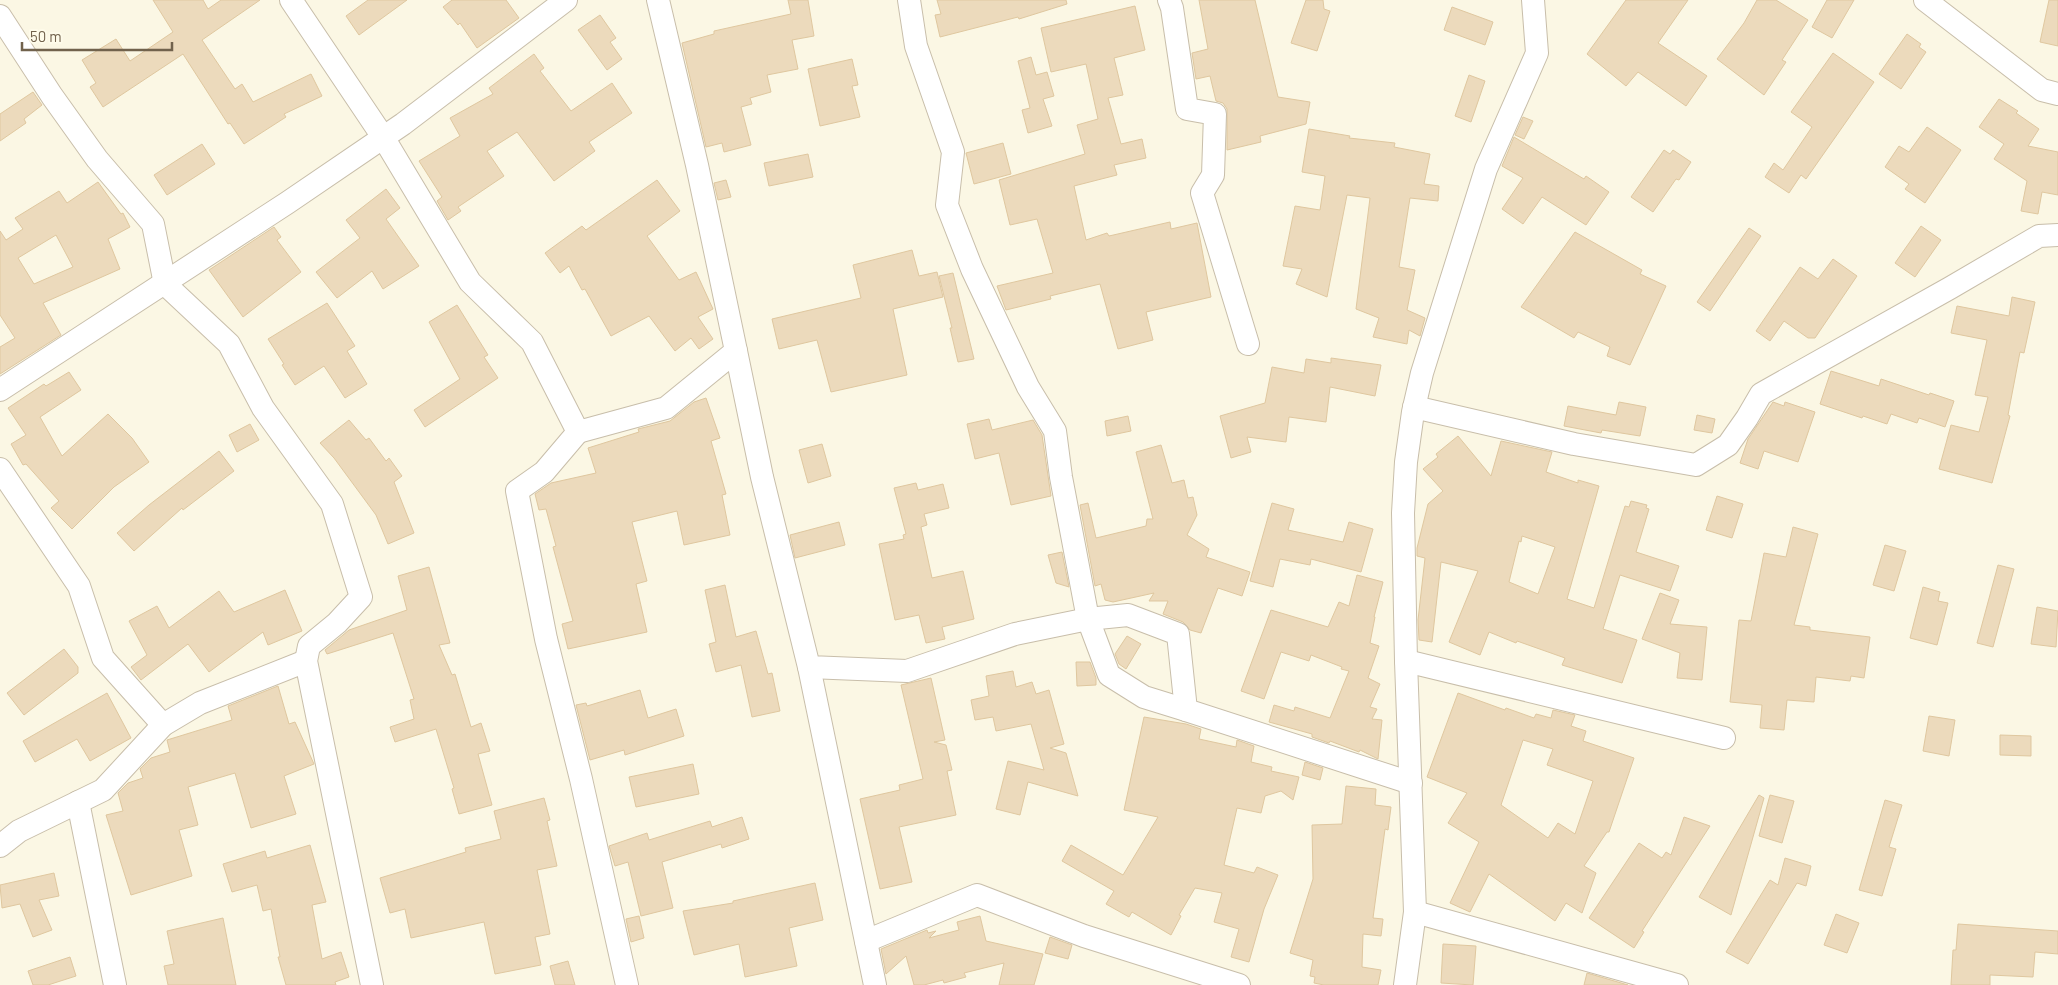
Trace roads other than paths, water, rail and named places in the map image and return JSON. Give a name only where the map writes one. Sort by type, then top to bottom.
[{"type":"street","points":[[291,0],[383,137],[470,282],[532,342],[578,432]]},
{"type":"street","points":[[0,390],[165,284],[383,137],[566,0]]},
{"type":"street","points":[[658,0],[697,164],[762,477],[809,667],[875,985]]},
{"type":"street","points":[[910,0],[916,46],[953,152],[947,205],[972,269],[1028,387],[1055,431],[1061,477],[1088,619],[1109,675],[1144,697],[1411,783]]},
{"type":"street","points":[[1170,0],[1187,109],[1215,114],[1213,175],[1202,193],[1248,344]]},
{"type":"street","points":[[1405,985],[1415,912],[1403,513],[1406,462],[1414,407],[1422,373],[1486,168],[1536,53],[1533,0]]},
{"type":"street","points":[[1925,0],[2042,90],[2058,94]]},
{"type":"street","points":[[0,16],[52,96],[97,159],[153,224],[165,284],[229,344],[263,408],[332,504],[361,597],[337,623],[308,646],[306,662],[372,985]]},
{"type":"street","points":[[1414,407],[1574,444],[1696,465],[1728,445],[1747,418],[1760,394],[2039,236],[2058,234]]},
{"type":"street","points":[[627,985],[581,779],[546,639],[517,491],[544,472],[578,432],[666,408],[736,351]]},
{"type":"street","points":[[0,469],[79,586],[103,658],[163,725]]},
{"type":"street","points":[[809,667],[907,670],[1016,634],[1088,619],[1128,615],[1178,634],[1186,710]]},
{"type":"street","points":[[1406,661],[1724,738]]},
{"type":"street","points":[[0,846],[19,831],[103,790],[163,725],[200,703],[306,662]]},
{"type":"street","points":[[78,802],[115,985]]},
{"type":"street","points":[[866,941],[977,895],[1084,936],[1239,985]]},
{"type":"street","points":[[1415,912],[1677,985]]}]
